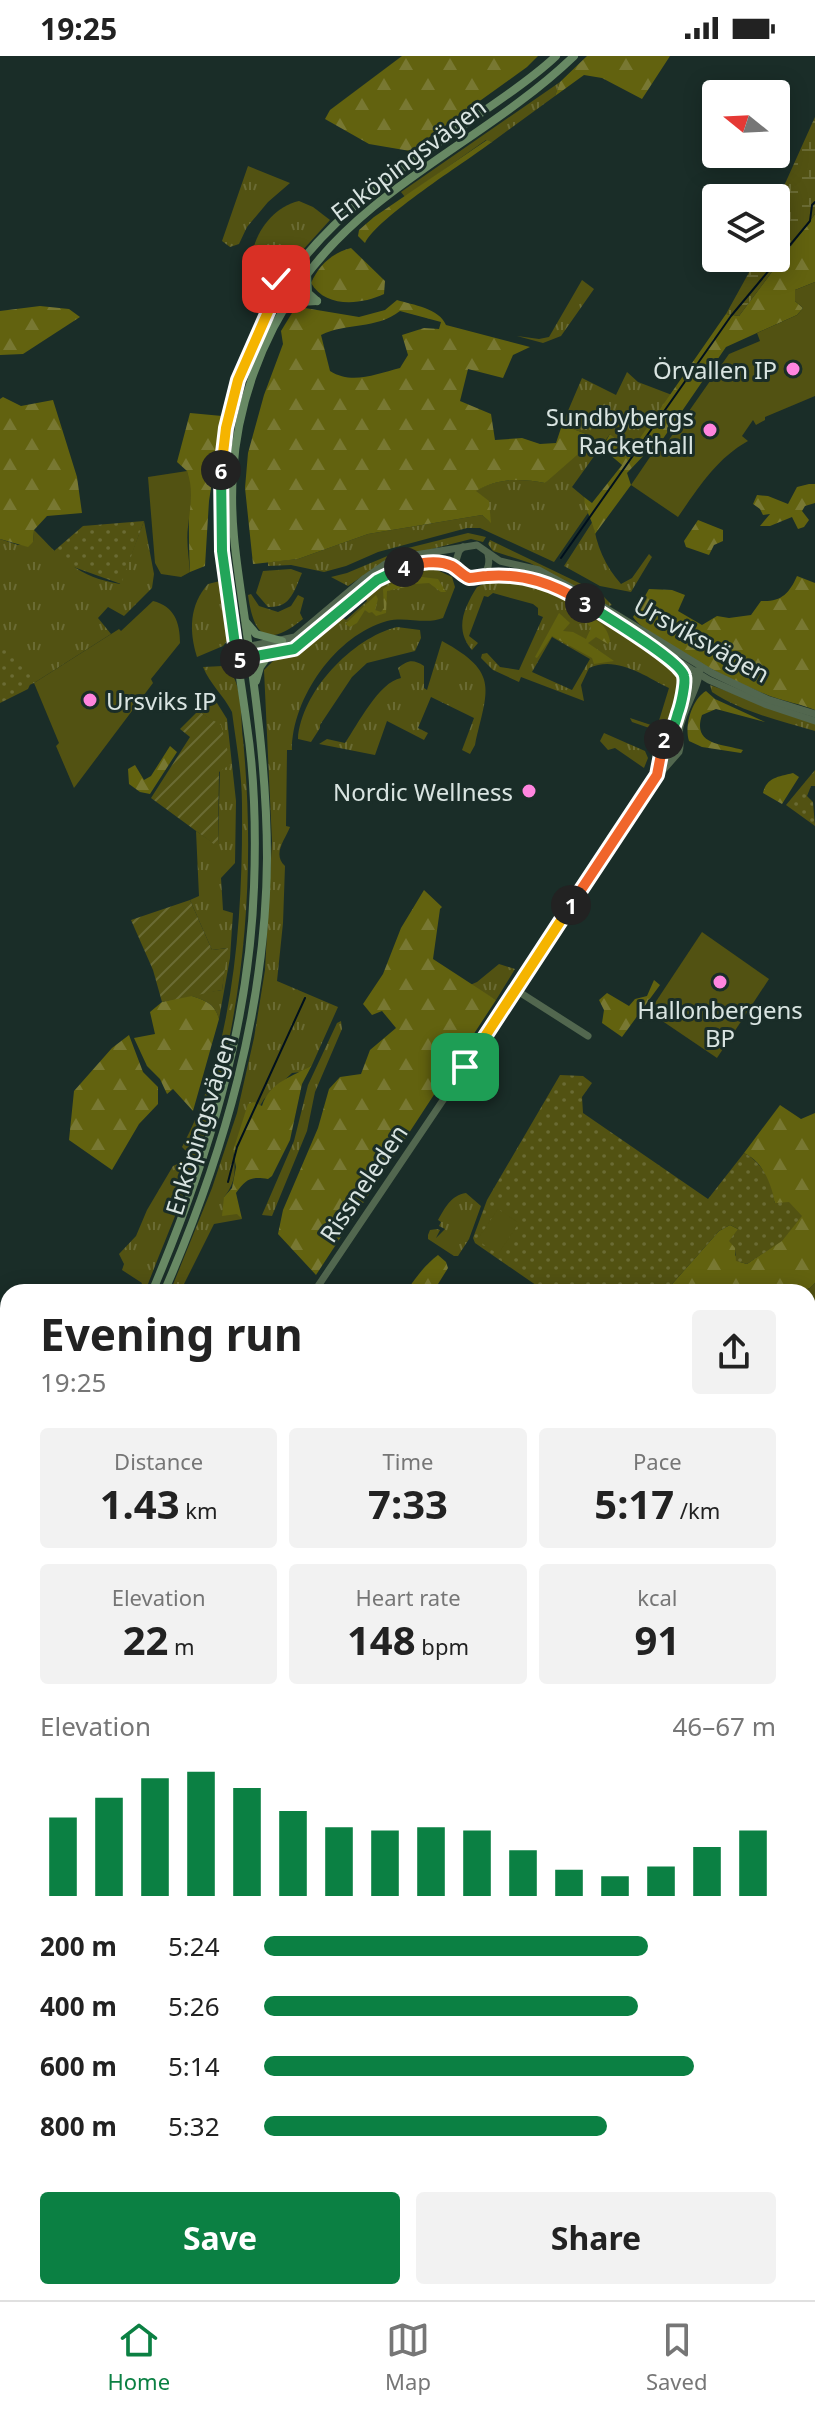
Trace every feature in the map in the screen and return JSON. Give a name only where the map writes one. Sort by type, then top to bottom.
[{"type":"main road","name":"Enköpingsvägen","points":[[155,1284],[211,1137],[231,1061],[252,933],[255,836],[249,742],[220,521],[222,451],[238,380],[271,305],[291,274],[338,219],[370,192],[521,85],[556,56]]},
{"type":"main road","name":"Enköpingsvägen","points":[[167,1284],[204,1193],[241,1069],[257,988],[264,916],[267,832],[265,775],[233,521],[234,461],[243,407],[253,376],[283,311],[307,274],[336,240],[372,206],[534,91],[574,56]]},
{"type":"main road","points":[[271,305],[269,290],[261,277],[276,279],[291,274]]},
{"type":"main road","points":[[283,311],[299,302],[317,301],[308,293],[307,274]]},
{"type":"main road","points":[[246,621],[256,634],[282,641]]},
{"type":"main road","points":[[255,690],[258,673],[268,656]]},
{"type":"street","points":[[236,649],[282,641],[303,632],[385,564],[409,556],[477,545],[487,552],[489,564],[482,576],[469,578],[456,568],[439,563],[419,563],[395,570],[377,580],[302,644],[268,656],[237,659]]},
{"type":"street","points":[[456,568],[455,558],[463,547]]},
{"type":"street","name":"Ursviksvägen","points":[[487,552],[500,561],[539,570],[571,587],[698,671],[767,699],[815,714]]},
{"type":"street","name":"Ursviksvägen","points":[[482,576],[520,576],[560,589],[698,671],[767,705],[815,721]]},
{"type":"street","points":[[650,645],[682,670],[685,677],[681,703]]},
{"type":"street","points":[[698,671],[679,731],[680,750],[674,756],[663,751],[662,742],[669,737],[681,703],[698,671]]},
{"type":"street","points":[[669,737],[680,741]]},
{"type":"street","name":"Rissneleden","points":[[657,775],[663,751]]},
{"type":"street","name":"Rissneleden","points":[[319,1284],[657,775],[674,756]]},
{"type":"street","points":[[516,990],[588,1036]]},
{"type":"green space","points":[[402,56],[538,56],[410,151],[369,144],[325,119],[330,110]]},
{"type":"green space","points":[[587,56],[670,56],[642,99],[602,78],[584,75],[555,96],[560,82]]},
{"type":"green space","points":[[560,82],[555,96],[492,142],[486,140],[405,197],[401,192]]},
{"type":"green space","points":[[815,117],[815,214],[790,248],[790,184],[785,184]]},
{"type":"green space","points":[[487,140],[492,142],[386,219],[365,243],[358,236],[359,230],[374,217]]},
{"type":"green space","points":[[248,166],[290,183],[268,202],[247,227],[239,244],[230,247],[222,241]]},
{"type":"green space","points":[[299,201],[330,220],[281,274],[264,271],[252,259],[260,231],[273,215]]},
{"type":"green space","points":[[815,214],[815,282],[795,290],[795,301],[803,308],[797,315],[726,347],[658,446],[647,452],[627,473],[631,485],[595,534],[584,497],[592,503],[622,465],[602,448],[610,434],[631,451],[726,314],[739,316],[772,272],[790,272],[790,248]]},
{"type":"green space","points":[[351,248],[385,281],[384,294],[344,302],[325,297],[311,283],[327,261]]},
{"type":"green space","points":[[749,272],[772,272],[739,316],[726,314]]},
{"type":"green space","points":[[582,280],[594,289],[561,336],[543,343],[517,336],[549,337]]},
{"type":"green space","name":"Sundbybergs Rackethall","points":[[815,282],[815,396],[765,417],[756,425],[753,420],[742,436],[748,441],[717,465],[678,517],[631,485],[650,457],[661,451],[729,354],[760,341],[757,333],[797,315],[803,308],[795,301],[795,290]]},
{"type":"green space","points":[[397,300],[432,311],[446,325],[530,347],[513,355],[503,378],[468,369],[460,401],[491,414],[495,440],[522,438],[540,444],[556,443],[562,425],[584,433],[585,448],[545,483],[509,480],[476,491],[489,501],[491,523],[482,515],[368,534],[298,559],[253,564],[245,488],[248,453],[264,395],[283,344],[281,331],[292,313],[305,308],[359,317],[385,310]],"holes":[[[400,311],[441,322],[439,329],[424,328],[402,335],[408,355],[400,368],[355,378],[330,371],[321,335],[381,321]]]},
{"type":"green space","points":[[40,306],[69,309],[80,317],[23,354],[0,355],[0,311]]},
{"type":"green space","points":[[627,372],[638,382],[672,395],[631,452],[610,434],[572,487],[584,497],[588,513],[554,562],[480,528],[467,528],[378,552],[324,572],[291,565],[268,566],[268,562],[298,559],[368,534],[482,515],[490,522],[475,491],[509,480],[545,483],[584,433],[562,425],[582,378],[616,395]]},
{"type":"green space","points":[[3,397],[21,406],[53,400],[77,477],[82,513],[47,516],[34,530],[33,542],[28,547],[0,539],[0,399]]},
{"type":"green space","points":[[190,413],[222,416],[209,501],[205,566],[190,572],[187,471],[177,462]]},
{"type":"green space","points":[[187,471],[191,492],[187,538],[190,572],[181,577],[161,574],[155,563],[148,477]]},
{"type":"green space","points":[[815,484],[815,503],[805,506],[802,511],[809,520],[804,527],[798,529],[792,517],[770,526],[760,526],[770,514],[763,515],[753,504],[757,495],[788,504],[797,487]]},
{"type":"green space","points":[[698,520],[723,530],[723,541],[714,545],[709,555],[686,547],[684,541]]},
{"type":"green space","points":[[144,521],[154,574],[152,588],[124,616],[108,607],[98,618],[111,634],[34,683],[0,698],[0,539],[18,545],[33,542],[34,530],[72,565],[93,577],[120,584]]},
{"type":"green space","points":[[144,521],[121,584],[68,565],[54,551],[83,526]]},
{"type":"green space","points":[[593,521],[602,555],[621,584],[632,578],[649,554],[652,557],[631,592],[600,586],[564,566]]},
{"type":"green space","points":[[468,533],[486,537],[483,542],[471,539],[385,561],[348,586],[331,577],[404,549]]},
{"type":"green space","points":[[490,540],[600,593],[612,605],[530,563],[493,551],[488,544]]},
{"type":"green space","points":[[418,568],[433,568],[452,577],[455,587],[443,618],[387,621],[368,628],[335,654],[309,690],[294,730],[292,750],[287,750],[286,826],[290,827],[280,852],[285,866],[277,981],[338,1007],[312,1065],[301,1072],[292,1073],[264,1099],[233,1151],[234,1176],[224,1197],[242,1219],[214,1224],[184,1284],[173,1284],[212,1188],[237,1113],[265,970],[272,841],[264,670],[273,661],[302,650],[340,616],[346,620],[367,601],[365,597],[387,579]]},
{"type":"green space","points":[[291,569],[302,573],[294,592],[282,605],[268,607],[256,593],[263,571]]},
{"type":"green space","points":[[797,576],[815,583],[815,710],[741,684],[677,650],[642,627],[633,617],[649,589],[672,590],[685,595],[678,611],[702,625],[717,616],[751,615],[761,601],[784,596]]},
{"type":"green space","points":[[422,577],[438,579],[446,592],[429,583],[408,581],[405,587],[387,591],[386,613],[376,616],[365,610],[357,623],[350,627],[345,624],[376,595],[375,610],[381,612],[384,608],[383,589],[401,580]]},
{"type":"green space","points":[[220,581],[228,640],[223,646],[197,657],[192,628],[194,610],[208,584]]},
{"type":"green space","points":[[490,581],[509,581],[556,594],[672,666],[679,682],[679,691],[669,718],[658,731],[632,722],[630,718],[657,727],[669,688],[620,665],[589,668],[581,685],[584,701],[521,677],[519,682],[493,670],[481,658],[482,654],[487,653],[500,667],[519,670],[543,617],[538,615],[538,608],[533,604],[493,593],[484,596],[469,636],[478,643],[472,650],[462,626],[468,603],[477,587]],"holes":[[[552,637],[590,659],[572,690],[532,672]]]},
{"type":"green space","points":[[251,594],[259,606],[278,612],[291,606],[298,595],[304,598],[300,613],[303,619],[280,633],[264,634],[254,621],[248,595]]},
{"type":"green space","name":"Ursviks IP","points":[[153,601],[171,611],[179,628],[180,643],[74,788],[34,683],[119,629],[121,631]]},
{"type":"green space","points":[[559,613],[570,623],[563,631],[586,639],[591,628],[586,622],[591,619],[601,624],[609,637],[608,644],[596,637],[588,643],[614,661],[594,664],[592,658],[552,636],[535,657]]},
{"type":"green space","points":[[397,627],[420,630],[421,638],[415,651],[367,663],[352,677],[311,742],[298,739],[308,703],[332,670],[363,643]]},
{"type":"green space","points":[[442,641],[474,663],[482,673],[485,684],[483,710],[470,754],[462,750],[474,718],[431,697],[418,728],[428,733],[424,740],[387,721],[375,755],[319,744],[327,739],[345,743],[377,695],[401,678],[398,668],[405,663],[414,661],[424,666],[424,688],[427,690]]},
{"type":"green space","points":[[0,644],[33,678],[28,689],[0,703]]},
{"type":"green space","points":[[223,666],[230,671],[240,698],[248,841],[244,942],[217,1093],[183,1196],[148,1284],[142,1284],[122,1270],[124,1264],[119,1254],[136,1236],[147,1210],[173,1166],[186,1160],[188,1153],[182,1147],[200,1108],[225,1024],[237,935],[242,847],[241,781],[232,712],[203,667]]},
{"type":"green space","points":[[710,685],[815,723],[815,731],[736,705],[712,692]]},
{"type":"green space","points":[[706,691],[715,699],[765,722],[716,709],[702,715],[700,725],[705,738],[743,750],[741,753],[702,747],[689,741],[690,713]]},
{"type":"green space","points":[[212,695],[227,719],[236,801],[235,863],[221,878],[223,910],[233,913],[230,958],[219,1019],[212,1006],[189,995],[222,990],[227,948],[212,950],[190,900],[199,896],[196,831],[218,846],[221,726],[198,711]]},
{"type":"green space","points":[[198,711],[221,725],[231,764],[219,772],[218,847],[151,798],[190,737],[180,729]]},
{"type":"green space","points":[[604,733],[645,751],[648,758],[644,768],[615,748],[608,750],[600,741]]},
{"type":"green space","points":[[170,746],[177,752],[150,794],[140,792],[129,784],[128,769],[135,765],[144,780],[151,776]]},
{"type":"green space","points":[[815,770],[815,786],[811,786],[807,796],[813,802],[815,826],[786,805]]},
{"type":"green space","points":[[793,773],[799,777],[782,804],[763,793],[770,781]]},
{"type":"green space","points":[[424,890],[442,907],[433,959],[496,1000],[316,1275],[278,1234],[283,1210],[318,1128],[329,1089],[340,1077],[361,1074],[370,1050],[396,1028],[382,1011],[372,1015],[363,1004],[383,974],[401,928]]},
{"type":"green space","points":[[190,900],[212,950],[228,948],[222,990],[162,1002],[153,970],[131,920]]},
{"type":"green space","points":[[702,932],[769,979],[717,1058],[649,1012]]},
{"type":"green space","points":[[499,964],[515,969],[496,1000],[470,985]]},
{"type":"green space","points":[[654,980],[660,985],[622,1037],[602,1023],[604,1010],[599,1000],[607,993],[629,1006],[635,999],[647,996]]},
{"type":"green space","points":[[189,995],[212,1006],[219,1019],[193,1111],[173,1089],[167,1094],[160,1079],[147,1066],[134,1038],[155,1034],[150,1012],[162,1002]]},
{"type":"green space","points":[[341,1021],[342,1029],[315,1092],[307,1131],[272,1216],[262,1215],[294,1141],[308,1085],[337,1023]]},
{"type":"green space","points":[[129,1035],[143,1072],[158,1087],[158,1104],[139,1124],[112,1170],[69,1140],[74,1091],[112,1048]]},
{"type":"green space","points":[[312,1065],[302,1084],[290,1140],[272,1176],[249,1180],[236,1193],[242,1219],[237,1214],[222,1216],[224,1197],[232,1188],[236,1167],[233,1151],[248,1104],[254,1102],[262,1106],[276,1085]]},
{"type":"green space","points":[[560,1075],[583,1076],[592,1083],[582,1097],[583,1113],[708,1199],[744,1153],[765,1174],[775,1203],[789,1202],[802,1216],[782,1241],[747,1264],[736,1261],[735,1248],[729,1241],[738,1229],[730,1225],[719,1231],[672,1284],[534,1284],[475,1243],[473,1238],[487,1200]]},
{"type":"green space","points":[[780,1105],[801,1119],[815,1113],[815,1283],[672,1284],[719,1231],[730,1225],[738,1229],[735,1255],[740,1262],[747,1264],[782,1240],[792,1226],[776,1205],[762,1169],[744,1153]]},
{"type":"green space","points":[[466,1193],[481,1206],[469,1239],[458,1256],[454,1256],[428,1239],[428,1235],[430,1230],[440,1230],[436,1238],[445,1229],[439,1226],[441,1222],[438,1220],[452,1199]]},
{"type":"green space","points":[[498,1209],[519,1223],[498,1254],[477,1240]]},
{"type":"green space","points":[[438,1255],[448,1268],[438,1284],[411,1284]]},
{"type":"waterway","points":[[561,558],[731,316],[810,221],[815,202]]},
{"type":"waterway","points":[[228,1182],[237,1147],[305,998]]},
{"type":"place","name":"Örvallen IP","points":[[793,369]]},
{"type":"place","name":"Sundbybergs Rackethall","points":[[710,430]]},
{"type":"place","name":"Ursviks IP","points":[[90,700]]},
{"type":"place","name":"Nordic Wellness","points":[[529,791]]},
{"type":"place","name":"Hallonbergens BP","points":[[720,982]]},
{"type":"route","points":[[276,279],[261,277],[269,290],[271,305],[238,380],[222,451],[222,551],[237,659],[268,656],[294,649],[385,575],[419,563],[439,563],[456,568],[469,578],[520,576],[560,589],[650,645],[676,664],[685,677],[674,728],[662,742],[657,775],[465,1067]]}]
